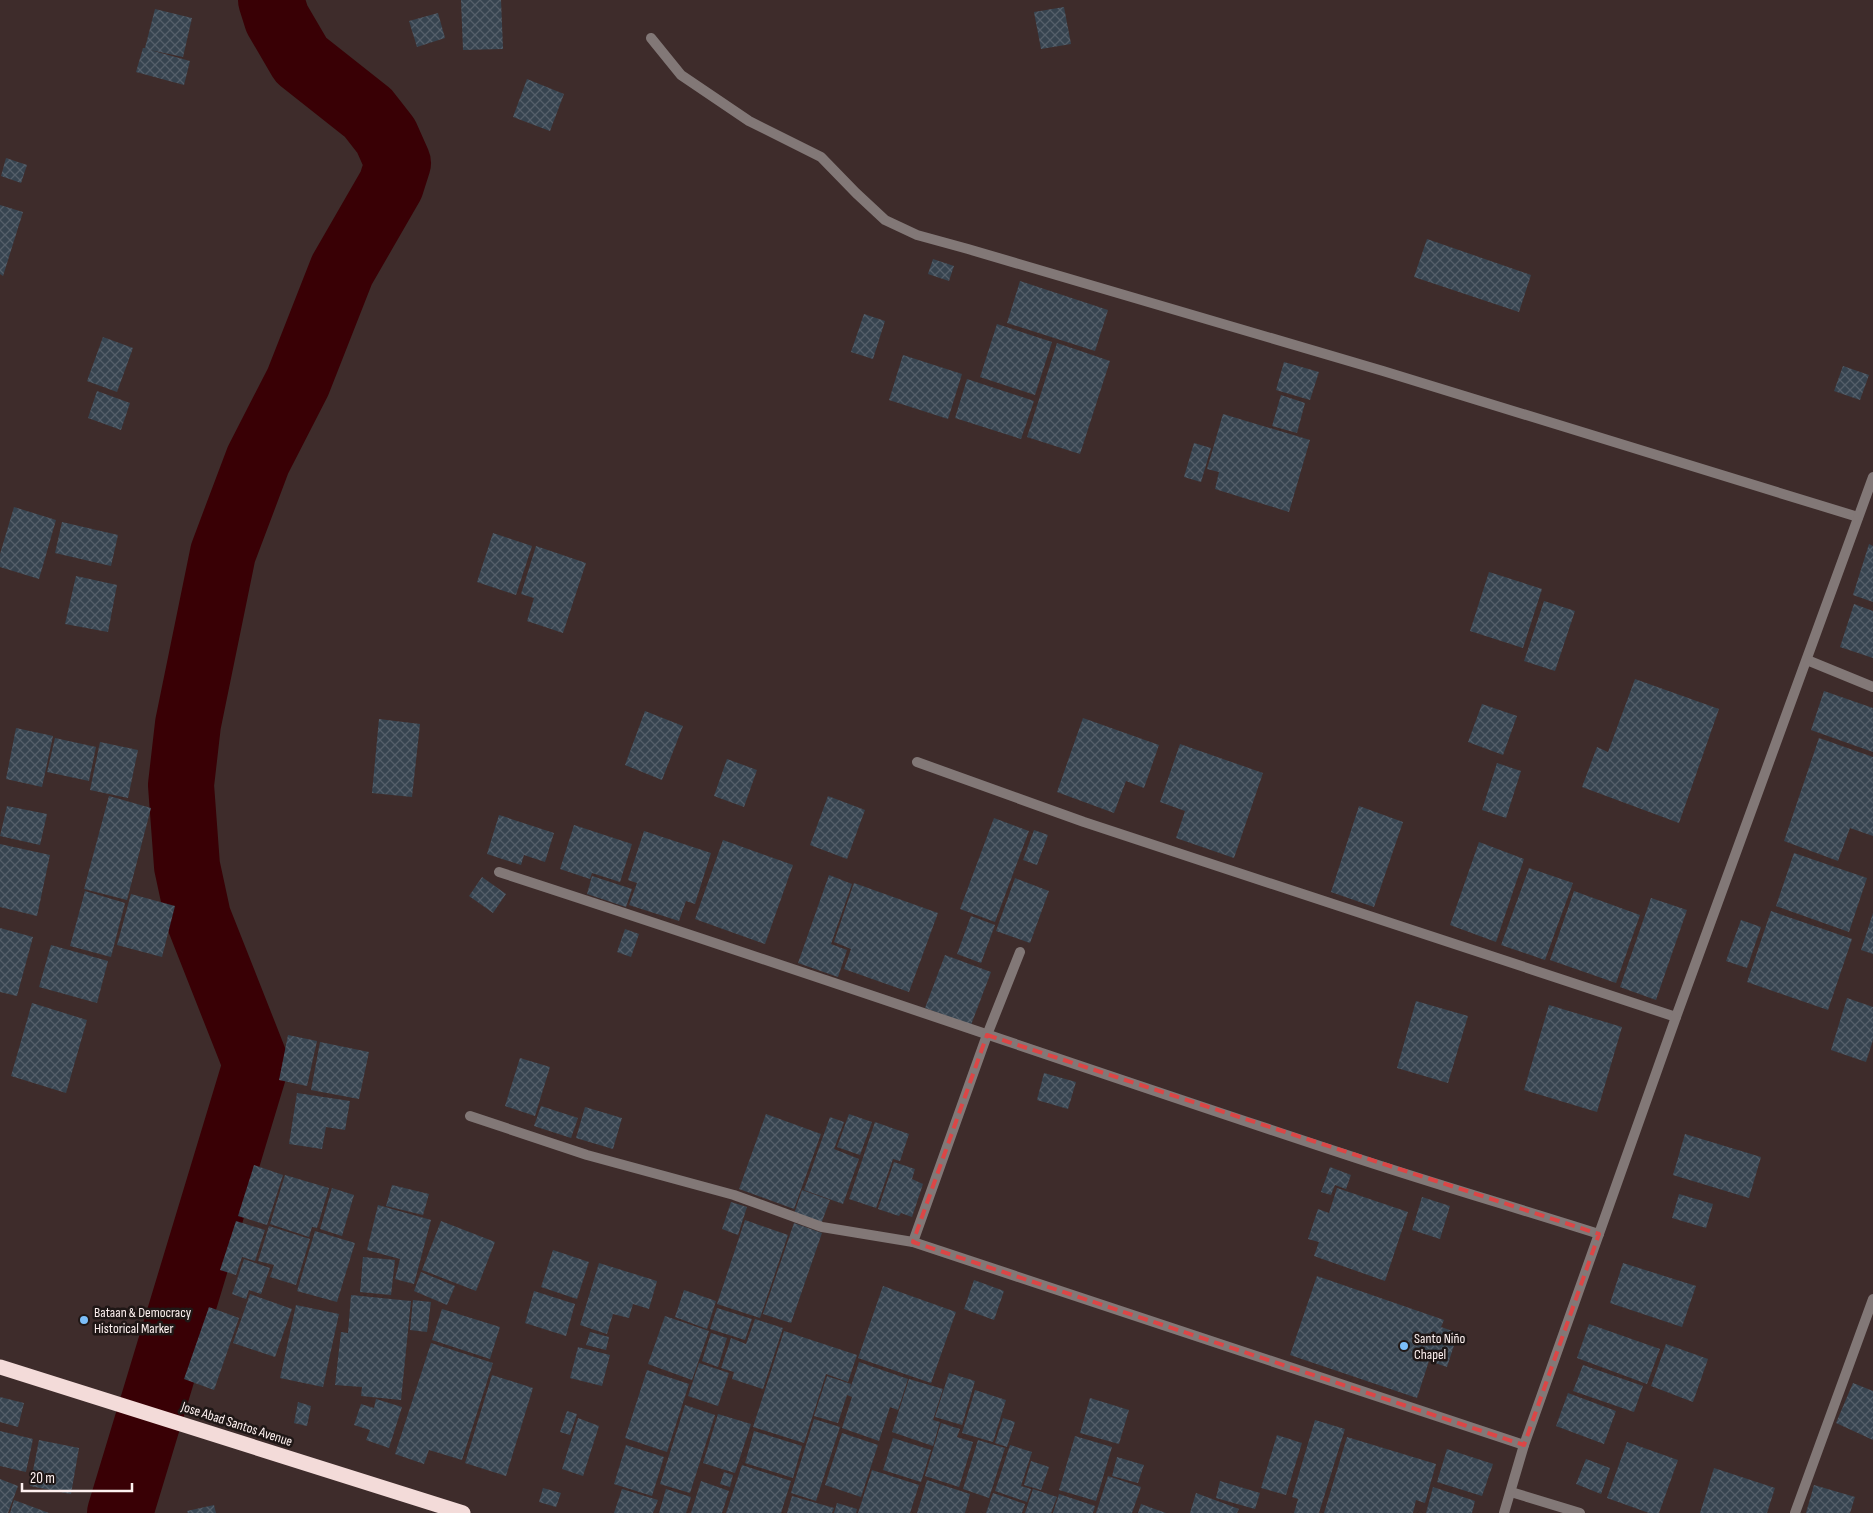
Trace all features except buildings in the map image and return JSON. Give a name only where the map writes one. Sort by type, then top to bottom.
[{"type":"highway","name":"Jose Abad Santos Avenue","points":[[0,1368],[207,1431],[463,1513]]},
{"type":"street","points":[[651,38],[681,75],[749,121],[820,157],[885,220],[917,235],[978,251],[1373,368],[1858,517]]},
{"type":"street","points":[[1504,1513],[1524,1445],[1676,1017],[1873,477]]},
{"type":"street","points":[[1807,660],[1873,686]]},
{"type":"street","points":[[916,762],[1084,822],[1676,1017]]},
{"type":"street","points":[[499,872],[693,935],[987,1036],[1347,1155],[1599,1234]]},
{"type":"street","points":[[913,1242],[987,1036],[1020,952]]},
{"type":"street","points":[[470,1116],[587,1155],[734,1195],[822,1227],[913,1242],[1524,1445]]},
{"type":"street","points":[[1795,1513],[1873,1299]]},
{"type":"street","points":[[1511,1492],[1580,1513]]},
{"type":"highlighted area","points":[[987,1035],[1599,1234],[1524,1445],[913,1242]]},
{"type":"waterway","points":[[120,1513],[256,1064],[198,917],[187,866],[181,785],[188,724],[223,553],[258,460],[298,382],[342,270],[391,185],[398,163],[386,136],[368,113],[301,60],[277,19],[271,0]]},
{"type":"place","name":"Bataan & Democracy Historical Marker","points":[[84,1320]]},
{"type":"place","name":"Santo Niño Chapel","points":[[1404,1346]]}]
